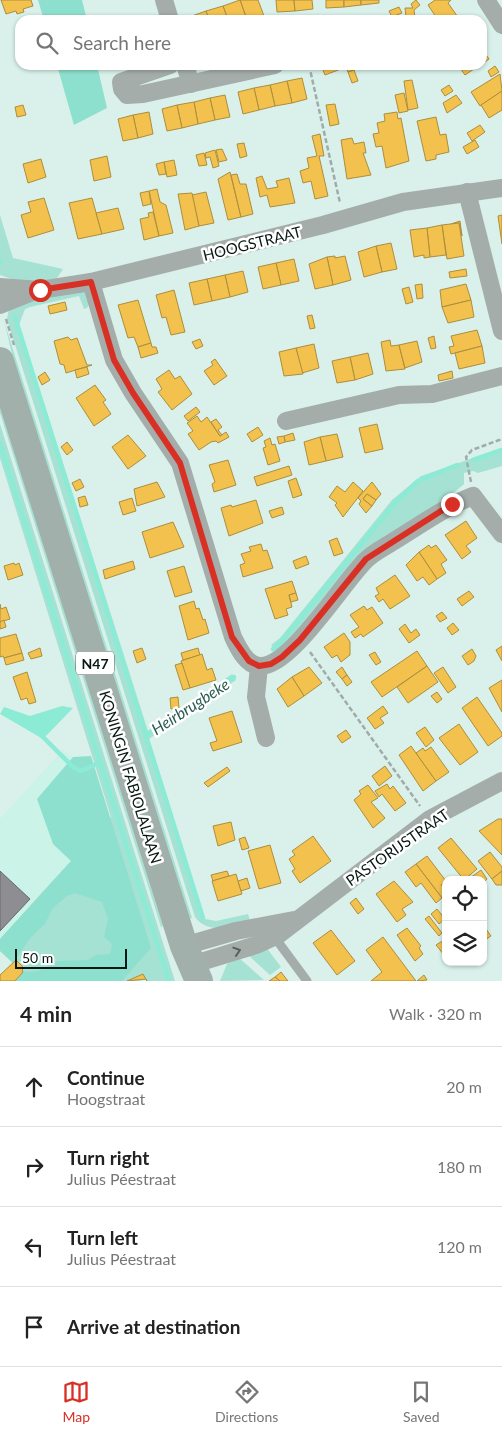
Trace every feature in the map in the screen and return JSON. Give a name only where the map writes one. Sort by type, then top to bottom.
[{"type":"main road","name":"KONINGIN FABIOLALAAN","points":[[0,361],[192,968]]},
{"type":"street","points":[[164,0],[168,15]]},
{"type":"street","points":[[486,0],[502,24]]},
{"type":"street","points":[[156,70],[121,82],[122,89],[127,95],[191,84],[253,70]]},
{"type":"street","points":[[187,70],[191,84]]},
{"type":"street","name":"HOOGSTRAAT","points":[[0,287],[40,290],[91,282],[344,219],[403,202],[502,188]]},
{"type":"street","points":[[467,192],[502,331]]},
{"type":"street","points":[[91,282],[114,360],[133,393],[180,463],[232,637],[249,661],[259,666],[271,664],[282,657],[300,640],[366,559],[452,504],[474,496],[502,534]]},
{"type":"street","points":[[0,304],[40,290]]},
{"type":"street","points":[[286,421],[399,395],[432,394],[502,376]]},
{"type":"street","points":[[259,666],[256,697],[266,738]]},
{"type":"street","name":"PASTORIJSTRAAT","points":[[192,968],[297,920],[430,819],[502,781]]},
{"type":"lane","points":[[272,931],[307,981]]},
{"type":"path","points":[[310,70],[344,219]]},
{"type":"path","points":[[474,496],[466,456],[472,450],[502,439]]},
{"type":"path","points":[[300,640],[430,819]]},
{"type":"shaded area","points":[[38,0],[82,0],[86,15],[42,15]]},
{"type":"shaded area","points":[[58,70],[98,70],[107,108],[74,125]]},
{"type":"shaded area","points":[[0,215],[13,258],[63,269],[55,281],[29,285],[0,275]]},
{"type":"shaded area","points":[[85,291],[90,302],[87,308],[84,309],[79,296],[30,307],[25,309],[19,325],[148,731],[232,674],[236,680],[149,739],[205,919],[216,921],[248,914],[251,924],[229,928],[214,928],[200,923],[195,917],[7,319],[9,309],[15,301]]},
{"type":"shaded area","points":[[4,321],[192,918],[189,919],[12,354]]},
{"type":"shaded area","points":[[0,405],[163,926],[161,927],[0,413]]},
{"type":"shaded area","points":[[0,424],[175,981],[146,981],[146,979],[139,981],[15,981],[23,972],[24,967],[16,960],[13,963],[0,951],[0,939],[111,817],[0,458]]},
{"type":"shaded area","points":[[502,448],[502,466],[478,473],[473,471],[464,473],[464,484],[457,490],[367,552],[287,644],[278,652],[271,645],[280,638],[392,500],[421,476]]},
{"type":"shaded area","points":[[62,706],[73,708],[43,739],[0,714],[4,707],[30,716]]},
{"type":"shaded area","points":[[63,750],[73,757],[37,799],[53,844],[71,861],[0,939],[0,819]]},
{"type":"shaded area","points":[[91,756],[151,948],[122,981],[15,981],[23,972],[38,971],[58,961],[88,960],[96,955],[110,954],[112,944],[104,937],[108,919],[102,902],[75,893],[67,896],[52,909],[45,924],[31,937],[13,963],[0,951],[0,939],[71,861],[53,844],[37,799],[73,757]]},
{"type":"shaded area","points":[[266,947],[281,967],[270,975],[247,954]]},
{"type":"shaded area","points":[[238,957],[264,980],[220,981],[227,964]]},
{"type":"building: Homes","points":[[1,0],[31,0],[33,6],[23,9],[24,12],[17,14],[16,11],[6,14]]},
{"type":"building: Homes","points":[[240,0],[258,0],[264,15],[245,15]]},
{"type":"building: Homes","points":[[240,0],[245,15],[226,15],[223,6]]},
{"type":"building: Homes","points":[[276,0],[294,0],[295,11],[277,12]]},
{"type":"building: Homes","points":[[294,0],[312,0],[313,9],[295,11]]},
{"type":"building: Homes","points":[[326,0],[344,0],[344,7],[326,8]]},
{"type":"building: Homes","points":[[344,0],[361,0],[361,5],[344,7]]},
{"type":"building: Homes","points":[[361,0],[379,0],[379,3],[361,5]]},
{"type":"building: Homes","points":[[416,0],[420,5],[414,10],[415,15],[406,15],[405,8],[413,8],[411,4]]},
{"type":"building: Homes","points":[[435,0],[451,0],[448,3],[456,15],[435,15],[428,5]]},
{"type":"building: Homes","points":[[223,6],[226,15],[207,15],[206,11]]},
{"type":"building: Homes","points":[[399,7],[402,13],[391,15],[389,11]]},
{"type":"building: Homes","points":[[206,11],[207,15],[195,15]]},
{"type":"building: Homes","points":[[495,66],[499,72],[491,77],[488,71]]},
{"type":"building: Homes","points":[[323,70],[338,70],[325,75]]},
{"type":"building: Homes","points":[[354,70],[358,81],[352,83],[348,72]]},
{"type":"building: Homes","points":[[462,70],[472,70],[465,75]]},
{"type":"building: Homes","points":[[500,74],[502,91],[480,106],[471,92]]},
{"type":"building: Homes","points":[[302,78],[307,99],[292,103],[287,81]]},
{"type":"building: Homes","points":[[412,80],[418,108],[408,110],[404,81]]},
{"type":"building: Homes","points":[[287,81],[292,103],[275,106],[270,85]]},
{"type":"building: Homes","points":[[270,85],[275,106],[259,110],[254,88]]},
{"type":"building: Homes","points":[[449,85],[453,91],[445,96],[441,90]]},
{"type":"building: Homes","points":[[254,88],[259,110],[243,114],[238,92]]},
{"type":"building: Homes","points":[[502,91],[502,110],[489,118],[481,105]]},
{"type":"building: Homes","points":[[404,93],[408,111],[399,113],[395,95]]},
{"type":"building: Homes","points":[[225,95],[230,117],[215,120],[210,98]]},
{"type":"building: Homes","points":[[456,95],[462,103],[447,113],[443,103]]},
{"type":"building: Homes","points":[[210,98],[215,120],[198,124],[194,102]]},
{"type":"building: Homes","points":[[194,102],[198,124],[182,128],[177,105]]},
{"type":"building: Homes","points":[[335,104],[339,124],[330,126],[326,105]]},
{"type":"building: Homes","points":[[23,105],[26,115],[17,117],[15,107]]},
{"type":"building: Homes","points":[[177,105],[182,128],[167,131],[162,109]]},
{"type":"building: Homes","points":[[149,112],[153,134],[138,138],[133,115]]},
{"type":"building: Homes","points":[[397,112],[398,119],[401,118],[409,161],[386,168],[382,146],[376,147],[373,134],[379,133],[377,123],[385,121],[384,114]]},
{"type":"building: Homes","points":[[133,115],[138,138],[123,141],[118,119]]},
{"type":"building: Homes","points":[[436,117],[440,135],[446,134],[449,152],[436,155],[436,159],[426,161],[417,121]]},
{"type":"building: Homes","points":[[480,125],[485,132],[472,141],[467,133]]},
{"type":"building: Homes","points":[[320,134],[324,156],[319,156],[328,196],[315,199],[311,181],[303,183],[300,171],[309,168],[307,158],[317,156],[312,136]]},
{"type":"building: Homes","points":[[352,138],[354,144],[364,142],[366,153],[363,153],[371,175],[347,179],[341,140]]},
{"type":"building: Homes","points":[[475,140],[479,147],[467,154],[463,147]]},
{"type":"building: Homes","points":[[244,143],[247,156],[240,158],[237,144]]},
{"type":"building: Homes","points":[[222,149],[227,160],[219,162],[216,150]]},
{"type":"building: Homes","points":[[215,150],[219,166],[213,168],[210,157],[206,158],[205,153]]},
{"type":"building: Homes","points":[[204,153],[207,165],[199,166],[196,155]]},
{"type":"building: Homes","points":[[107,156],[111,177],[94,181],[90,160]]},
{"type":"building: Homes","points":[[41,159],[46,177],[28,183],[23,164]]},
{"type":"building: Homes","points":[[174,160],[177,175],[167,177],[164,162]]},
{"type":"building: Homes","points":[[164,162],[166,174],[159,175],[156,164]]},
{"type":"building: Homes","points":[[230,172],[241,217],[228,220],[218,179]]},
{"type":"building: Homes","points":[[237,174],[240,184],[246,184],[253,214],[241,217],[231,175]]},
{"type":"building: Homes","points":[[262,176],[267,189],[278,187],[276,181],[289,178],[295,203],[270,207],[267,195],[260,197],[256,178]]},
{"type":"building: Homes","points":[[157,189],[160,202],[166,205],[173,233],[159,236],[149,191]]},
{"type":"building: Homes","points":[[149,191],[151,204],[143,206],[140,193]]},
{"type":"building: Homes","points":[[206,192],[214,223],[199,226],[192,195]]},
{"type":"building: Homes","points":[[192,193],[199,226],[185,230],[178,194]]},
{"type":"building: Homes","points":[[44,198],[54,230],[28,238],[21,215],[31,212],[28,202]]},
{"type":"building: Homes","points":[[92,198],[102,234],[78,239],[69,203]]},
{"type":"building: Homes","points":[[118,208],[124,229],[102,234],[96,213]]},
{"type":"building: Homes","points":[[153,212],[159,236],[144,240],[140,219],[149,217],[148,213]]},
{"type":"building: Homes","points":[[502,215],[502,244],[498,216]]},
{"type":"building: Homes","points":[[460,221],[462,236],[459,223],[451,224]]},
{"type":"building: Homes","points":[[459,223],[464,256],[447,259],[442,225]]},
{"type":"building: Homes","points":[[442,225],[446,255],[430,257],[427,228]]},
{"type":"building: Homes","points":[[427,228],[430,257],[424,258],[424,255],[414,257],[410,230]]},
{"type":"building: Homes","points":[[391,243],[397,269],[382,272],[376,246]]},
{"type":"building: Homes","points":[[376,246],[382,272],[364,277],[358,252]]},
{"type":"building: Homes","points":[[335,256],[335,258],[345,256],[351,280],[333,285],[327,257]]},
{"type":"building: Homes","points":[[327,257],[333,285],[315,289],[309,264]]},
{"type":"building: Homes","points":[[294,259],[299,281],[281,285],[276,263]]},
{"type":"building: Homes","points":[[276,263],[281,285],[263,289],[258,267]]},
{"type":"building: Homes","points":[[466,269],[467,276],[450,278],[449,272]]},
{"type":"building: Homes","points":[[243,271],[248,292],[230,297],[225,275]]},
{"type":"building: Homes","points":[[225,275],[230,297],[212,301],[207,279]]},
{"type":"building: Homes","points":[[207,279],[212,301],[194,305],[189,283]]},
{"type":"building: Homes","points":[[422,284],[423,298],[417,299],[415,285]]},
{"type":"building: Homes","points":[[466,284],[471,300],[442,307],[440,290]]},
{"type":"building: Homes","points":[[409,287],[413,302],[406,304],[402,289]]},
{"type":"building: Homes","points":[[174,290],[185,332],[171,335],[166,317],[162,318],[156,295]]},
{"type":"building: Homes","points":[[138,300],[151,343],[138,347],[134,337],[128,338],[118,305]]},
{"type":"building: Homes","points":[[471,300],[474,317],[448,323],[442,307]]},
{"type":"building: Homes","points":[[65,302],[67,310],[50,314],[48,306]]},
{"type":"building: Homes","points":[[312,315],[315,328],[310,329],[307,316]]},
{"type":"building: Homes","points":[[477,330],[482,346],[451,354],[449,347],[454,346],[451,336]]},
{"type":"building: Homes","points":[[434,336],[436,348],[431,349],[428,338]]},
{"type":"building: Homes","points":[[68,337],[71,340],[77,338],[87,365],[92,365],[66,373],[64,365],[60,364],[54,341]]},
{"type":"building: Homes","points":[[200,339],[203,346],[196,349],[192,342]]},
{"type":"building: Homes","points":[[390,340],[391,346],[399,345],[405,369],[386,371],[381,342]]},
{"type":"building: Homes","points":[[417,341],[422,362],[405,368],[399,345]]},
{"type":"building: Homes","points":[[151,343],[152,347],[156,347],[158,353],[141,358],[138,347]]},
{"type":"building: Homes","points":[[314,344],[319,368],[302,373],[296,348]]},
{"type":"building: Homes","points":[[482,346],[485,363],[459,369],[455,353]]},
{"type":"building: Homes","points":[[296,348],[303,374],[284,376],[279,352]]},
{"type":"building: Homes","points":[[368,353],[373,374],[355,380],[350,357]]},
{"type":"building: Homes","points":[[350,357],[355,380],[337,383],[332,361]]},
{"type":"building: Homes","points":[[215,359],[227,376],[214,385],[204,371],[213,365],[211,362]]},
{"type":"building: Homes","points":[[87,367],[89,374],[77,378],[75,370]]},
{"type":"building: Homes","points":[[169,370],[175,379],[180,376],[192,394],[172,410],[158,392],[162,389],[156,379]]},
{"type":"building: Homes","points":[[452,371],[453,378],[439,381],[438,375]]},
{"type":"building: Homes","points":[[45,372],[50,380],[42,385],[38,377]]},
{"type":"building: Homes","points":[[95,385],[106,400],[103,402],[111,414],[94,426],[76,398]]},
{"type":"building: Homes","points":[[196,407],[200,412],[188,421],[184,416]]},
{"type":"building: Homes","points":[[197,416],[201,422],[207,417],[220,436],[226,432],[229,437],[218,443],[216,441],[211,442],[199,450],[188,434],[193,431],[187,423]]},
{"type":"building: Homes","points":[[216,419],[222,427],[218,430],[222,435],[220,436],[211,422]]},
{"type":"building: Homes","points":[[377,424],[383,449],[365,453],[359,428]]},
{"type":"building: Homes","points":[[258,427],[263,435],[252,442],[247,434]]},
{"type":"building: Homes","points":[[293,433],[295,440],[285,442],[284,436]]},
{"type":"building: Homes","points":[[337,434],[343,457],[326,461],[320,437]]},
{"type":"building: Homes","points":[[128,435],[146,456],[128,469],[112,447]]},
{"type":"building: Homes","points":[[284,436],[285,442],[279,444],[277,437]]},
{"type":"building: Homes","points":[[320,437],[326,461],[309,465],[304,442]]},
{"type":"building: Homes","points":[[270,438],[272,445],[275,444],[280,461],[268,465],[263,448],[266,447],[264,441]]},
{"type":"building: Homes","points":[[67,442],[73,450],[67,455],[61,447]]},
{"type":"building: Homes","points":[[228,460],[236,485],[214,492],[212,484],[215,482],[209,465]]},
{"type":"building: Homes","points":[[289,466],[292,475],[257,486],[254,477]]},
{"type":"building: Homes","points":[[296,478],[302,495],[293,498],[288,481]]},
{"type":"building: Homes","points":[[80,479],[84,487],[76,491],[72,483]]},
{"type":"building: Homes","points":[[157,482],[165,497],[137,506],[134,489]]},
{"type":"building: Homes","points":[[353,482],[363,491],[343,517],[335,505],[337,503],[329,497],[337,486],[345,492]]},
{"type":"building: Homes","points":[[372,482],[381,494],[376,500],[367,494],[363,499],[372,506],[366,513],[359,504],[361,501],[358,498]]},
{"type":"building: Homes","points":[[367,494],[376,500],[372,506],[363,499]]},
{"type":"building: Homes","points":[[85,496],[88,505],[80,507],[78,498]]},
{"type":"building: Homes","points":[[132,498],[136,511],[123,515],[119,502]]},
{"type":"building: Homes","points":[[256,500],[263,523],[229,536],[221,508]]},
{"type":"building: Homes","points":[[282,507],[284,514],[272,518],[269,511]]},
{"type":"building: Homes","points":[[466,521],[477,538],[466,546],[471,552],[462,559],[445,535]]},
{"type":"building: Homes","points":[[173,522],[184,547],[150,558],[142,532]]},
{"type":"building: Homes","points":[[337,538],[343,553],[334,556],[329,541]]},
{"type":"building: Homes","points":[[261,544],[263,551],[267,550],[273,568],[243,577],[240,565],[245,563],[241,554],[251,551],[249,547]]},
{"type":"building: Homes","points":[[429,545],[431,548],[436,545],[447,560],[441,564],[446,573],[437,579],[419,552]]},
{"type":"building: Homes","points":[[419,552],[437,579],[429,585],[423,577],[417,581],[406,565]]},
{"type":"building: Homes","points":[[306,556],[309,564],[296,569],[293,561]]},
{"type":"building: Homes","points":[[133,561],[135,569],[105,579],[103,570]]},
{"type":"building: Homes","points":[[14,563],[15,565],[19,563],[23,575],[8,580],[4,566]]},
{"type":"building: Homes","points":[[184,566],[192,592],[175,597],[167,571]]},
{"type":"building: Homes","points":[[395,575],[410,596],[390,609],[383,599],[379,602],[375,596],[379,594],[376,588]]},
{"type":"building: Homes","points":[[292,581],[296,593],[289,595],[292,607],[286,609],[288,615],[275,619],[265,589]]},
{"type":"building: Homes","points":[[469,591],[474,597],[462,606],[457,599]]},
{"type":"building: Homes","points":[[296,593],[298,600],[291,602],[289,595]]},
{"type":"building: Homes","points":[[194,601],[196,609],[199,608],[203,620],[205,619],[209,633],[188,640],[179,606]]},
{"type":"building: Homes","points":[[0,604],[1,609],[6,607],[10,619],[0,622]]},
{"type":"building: Homes","points":[[364,606],[367,610],[372,607],[383,623],[363,637],[361,634],[355,638],[351,632],[359,627],[350,615]]},
{"type":"building: Homes","points":[[442,612],[447,618],[440,622],[436,616]]},
{"type":"building: Homes","points":[[4,620],[6,627],[0,629],[0,622]]},
{"type":"building: Homes","points":[[453,623],[459,630],[452,635],[447,628]]},
{"type":"building: Homes","points":[[405,624],[411,633],[416,629],[420,635],[409,643],[399,629]]},
{"type":"building: Homes","points":[[344,633],[350,642],[350,655],[341,662],[337,655],[332,658],[324,647]]},
{"type":"building: Homes","points":[[16,634],[22,653],[4,658],[3,656],[0,657],[0,638]]},
{"type":"building: Homes","points":[[502,646],[502,661],[496,650]]},
{"type":"building: Homes","points":[[40,648],[42,656],[31,659],[28,653]]},
{"type":"building: Homes","points":[[142,648],[146,659],[137,663],[133,651]]},
{"type":"building: Homes","points":[[198,648],[200,655],[183,660],[181,653]]},
{"type":"building: Homes","points":[[472,649],[476,656],[474,661],[468,665],[462,656]]},
{"type":"building: Homes","points":[[417,651],[427,666],[382,697],[371,682]]},
{"type":"building: Homes","points":[[375,652],[381,662],[376,665],[369,655]]},
{"type":"building: Homes","points":[[22,653],[24,660],[6,665],[4,658]]},
{"type":"building: Homes","points":[[202,654],[207,670],[212,668],[216,680],[190,688],[181,661]]},
{"type":"building: Homes","points":[[182,663],[190,688],[183,690],[175,665]]},
{"type":"building: Homes","points":[[427,666],[438,682],[408,703],[397,687]]},
{"type":"building: Homes","points":[[309,667],[322,683],[304,696],[292,677]]},
{"type":"building: Homes","points":[[342,667],[347,675],[342,679],[336,672]]},
{"type":"building: Homes","points":[[443,667],[456,687],[448,693],[434,673]]},
{"type":"building: Homes","points":[[27,672],[36,702],[29,704],[27,698],[21,700],[13,677]]},
{"type":"building: Homes","points":[[347,675],[352,682],[347,686],[342,679]]},
{"type":"building: Homes","points":[[292,677],[304,696],[288,707],[277,689]]},
{"type":"building: Homes","points":[[502,680],[502,712],[489,688]]},
{"type":"building: Homes","points":[[437,692],[442,699],[437,703],[431,696]]},
{"type":"building: Homes","points":[[178,697],[179,708],[171,709],[170,698]]},
{"type":"building: Homes","points":[[477,697],[502,733],[502,736],[488,746],[462,708]]},
{"type":"building: Homes","points":[[383,706],[388,713],[380,718],[384,723],[375,729],[367,718]]},
{"type":"building: Homes","points":[[232,711],[242,742],[213,751],[210,743],[217,741],[209,718]]},
{"type":"building: Homes","points":[[459,724],[478,752],[460,765],[439,738]]},
{"type":"building: Homes","points":[[425,727],[434,740],[426,747],[416,733]]},
{"type":"building: Homes","points":[[346,730],[351,737],[342,743],[337,736]]},
{"type":"building: Homes","points":[[411,746],[436,781],[423,791],[399,755]]},
{"type":"building: Homes","points":[[431,747],[449,772],[436,781],[416,753],[423,748],[425,751]]},
{"type":"building: Homes","points":[[385,766],[392,776],[379,786],[372,776]]},
{"type":"building: Homes","points":[[227,767],[230,771],[208,787],[204,783]]},
{"type":"building: Homes","points":[[387,784],[390,789],[393,786],[406,803],[395,811],[382,794],[379,797],[375,791]]},
{"type":"building: Homes","points":[[368,785],[378,798],[371,802],[385,818],[373,828],[354,800],[361,794],[359,791]]},
{"type":"building: Homes","points":[[498,819],[502,819],[502,855],[479,831]]},
{"type":"building: Homes","points":[[231,822],[235,840],[218,846],[213,826]]},
{"type":"building: Homes","points":[[313,836],[331,861],[300,883],[292,871],[295,869],[289,859],[295,855],[292,851]]},
{"type":"building: Homes","points":[[245,837],[249,848],[242,850],[239,839]]},
{"type":"building: Homes","points":[[451,838],[477,869],[469,876],[461,876],[438,848]]},
{"type":"building: Homes","points":[[270,845],[281,883],[259,889],[248,851]]},
{"type":"building: Homes","points":[[490,852],[502,867],[502,871],[492,879],[478,861]]},
{"type":"building: Homes","points":[[427,856],[442,876],[442,898],[416,864]]},
{"type":"building: Homes","points":[[416,864],[442,898],[436,903],[421,883],[416,887],[405,872]]},
{"type":"building: Homes","points":[[481,870],[485,876],[473,876]]},
{"type":"building: Homes","points":[[227,871],[229,876],[213,881],[211,875]]},
{"type":"building: Homes","points":[[502,871],[502,885],[496,885],[492,879]]},
{"type":"building: Homes","points":[[236,874],[242,894],[218,901],[212,881]]},
{"type":"building: Homes","points":[[247,878],[250,888],[241,891],[238,881]]},
{"type":"building: Homes","points":[[394,881],[413,902],[402,909],[406,915],[397,922],[376,894]]},
{"type":"building: Homes","points":[[356,898],[364,909],[358,914],[350,903]]},
{"type":"building: Homes","points":[[437,909],[442,915],[442,922],[439,924],[431,914]]},
{"type":"building: Homes","points":[[429,916],[442,933],[439,936],[425,919]]},
{"type":"building: Homes","points":[[407,928],[421,946],[419,948],[423,954],[415,961],[397,935]]},
{"type":"building: Homes","points":[[331,930],[355,961],[337,975],[313,943]]},
{"type":"building: Homes","points":[[487,930],[491,936],[487,939]]},
{"type":"building: Homes","points":[[383,937],[416,981],[371,981],[382,972],[366,950]]},
{"type":"building: Homes","points":[[442,941],[442,952],[436,945]]},
{"type":"building: Homes","points":[[16,960],[24,968],[23,972],[15,981],[0,981],[0,975]]},
{"type":"building: Homes","points":[[281,972],[288,981],[280,981],[275,977]]},
{"type":"building: Homes","points":[[143,974],[146,979],[127,981]]},
{"type":"building: Homes","points":[[424,975],[427,980],[417,981]]},
{"type":"building: Homes","points":[[275,977],[280,981],[269,981]]},
{"type":"building: Industry","points":[[0,871],[30,899],[0,931]]},
{"type":"waterway","points":[[15,317],[203,918]]},
{"type":"waterway","points":[[0,444],[169,981]]},
{"type":"waterway","name":"Heirbrugbeke","points":[[473,460],[502,450]]},
{"type":"waterway","name":"Heirbrugbeke","points":[[273,649],[281,642],[395,503],[418,481],[457,465]]},
{"type":"waterway","name":"Heirbrugbeke","points":[[146,735],[234,677]]},
{"type":"waterway","name":"Heirbrugbeke","points":[[41,735],[73,767],[81,771],[99,763]]},
{"type":"route","points":[[40,290],[91,282],[114,360],[133,393],[180,463],[195,506],[232,637],[249,661],[259,666],[271,664],[282,657],[300,640],[366,559],[452,504]]}]
